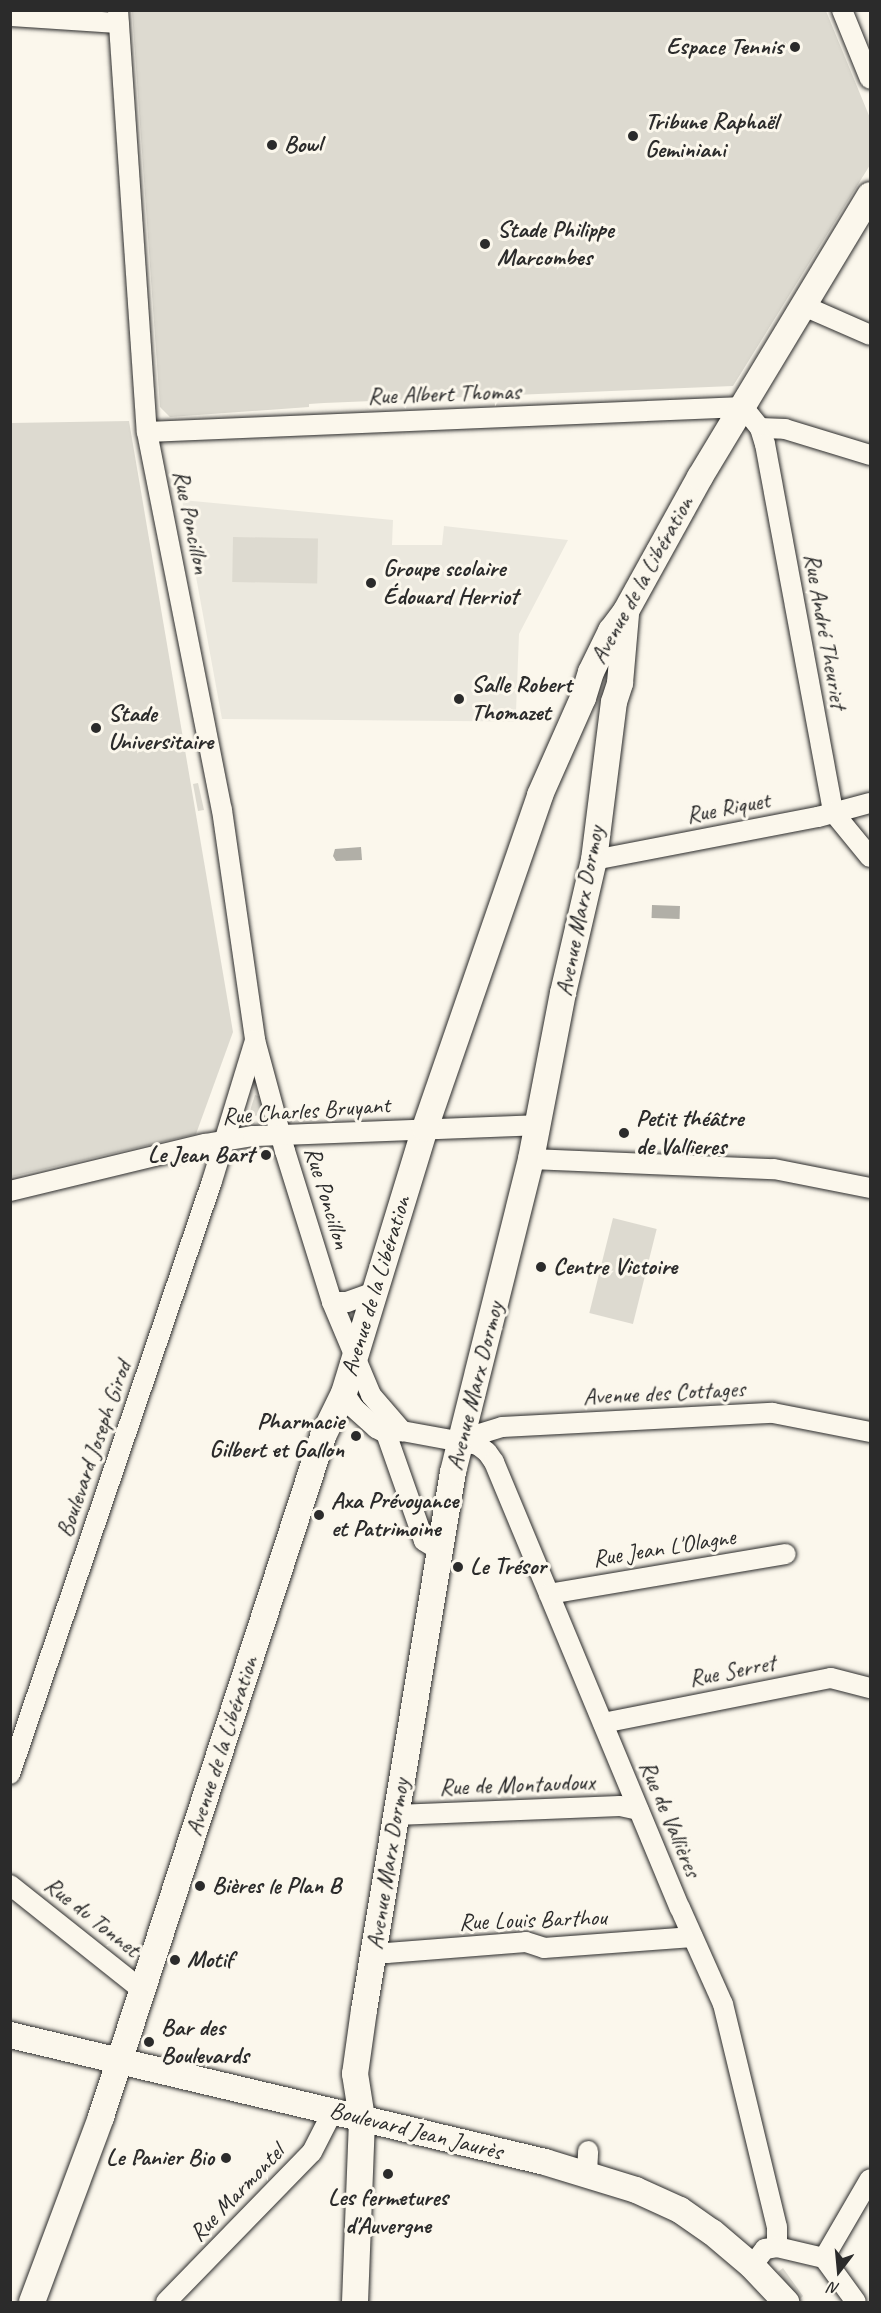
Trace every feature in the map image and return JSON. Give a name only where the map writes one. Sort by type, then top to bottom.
[{"type":"main road","name":"Avenue de la Libération","points":[[32,2302],[96,2133],[323,1436],[344,1393],[425,1128],[531,820],[583,698],[591,672],[611,632],[626,611],[683,507],[870,195]]},
{"type":"main road","name":"Avenue Marx Dormoy","points":[[355,2302],[362,2118],[355,2074],[374,1951],[440,1547],[460,1440],[531,1159],[563,993],[594,860],[614,702],[620,683],[626,611]]},
{"type":"main road","points":[[583,698],[594,688],[603,688],[608,691],[614,702]]},
{"type":"main road","name":"Boulevard Jean Jaurès","points":[[10,2036],[362,2118],[587,2162],[636,2190],[680,2210],[712,2232],[752,2266],[786,2302]]},
{"type":"main road","name":"Avenue Marx Dormoy","points":[[333,2111],[355,2074]]},
{"type":"street","points":[[842,10],[870,79]]},
{"type":"street","points":[[10,16],[118,17]]},
{"type":"street","name":"Rue Poncillon","points":[[118,17],[147,432],[222,810],[255,1040],[280,1133],[332,1302],[370,1395],[394,1432]]},
{"type":"street","points":[[804,306],[870,335]]},
{"type":"street","name":"Rue Albert Thomas","points":[[147,432],[743,407]]},
{"type":"street","name":"Rue André Theuriet","points":[[743,407],[760,428],[833,812],[870,857]]},
{"type":"street","points":[[760,428],[785,429],[870,455]]},
{"type":"street","name":"Rue Riquet","points":[[594,860],[870,803]]},
{"type":"street","name":"Rue Poncillon","points":[[225,1141],[230,1117],[255,1040]]},
{"type":"street","name":"Rue Charles Bruyant","points":[[10,1191],[225,1141],[280,1133],[538,1125]]},
{"type":"street","name":"Boulevard Joseph Girod","points":[[10,1774],[225,1141]]},
{"type":"street","points":[[531,1159],[774,1168],[870,1188]]},
{"type":"street","points":[[332,1302],[347,1302],[374,1292]]},
{"type":"street","points":[[344,1393],[367,1421],[394,1432],[460,1440]]},
{"type":"street","name":"Avenue des Cottages","points":[[460,1440],[502,1427],[772,1413],[870,1432]]},
{"type":"street","points":[[394,1432],[424,1541],[434,1547],[440,1547]]},
{"type":"street","name":"Rue de Vallières","points":[[460,1440],[478,1445],[494,1462],[639,1810],[723,2004],[777,2227],[777,2247]]},
{"type":"street","name":"Rue Jean L'Olagne","points":[[549,1594],[786,1554]]},
{"type":"street","name":"Rue Serret","points":[[603,1723],[831,1678],[870,1688]]},
{"type":"street","name":"Rue de Montaudoux","points":[[396,1815],[620,1806],[639,1810]]},
{"type":"street","name":"Rue du Tonnet","points":[[10,1885],[142,1990]]},
{"type":"street","name":"Rue Louis Barthou","points":[[374,1951],[387,1953],[526,1942],[544,1948],[693,1937]]},
{"type":"street","name":"Rue Marmontel","points":[[166,2302],[312,2152],[333,2111]]},
{"type":"street","points":[[824,2258],[870,2179]]},
{"type":"street","points":[[752,2266],[765,2249],[777,2247],[824,2258],[856,2302]]},
{"type":"shaded area","name":"Stade Philippe Marcombes","points":[[132,11],[826,11],[870,118],[870,165],[733,386],[324,403],[309,404],[309,407],[170,417],[160,407]]},
{"type":"shaded area","name":"Stade Universitaire","points":[[129,421],[233,1032],[196,1134],[11,1177],[11,423]]},
{"type":"shaded area","name":"Groupe scolaire Édouard Herriot","points":[[182,500],[393,520],[392,545],[442,545],[444,526],[568,540],[519,634],[516,712],[555,713],[552,722],[222,719]]},
{"type":"shaded area","points":[[233,537],[318,538],[317,583],[232,582]]},
{"type":"shaded area","points":[[198,783],[204,810],[198,811],[193,784]]},
{"type":"shaded area","points":[[361,847],[362,860],[336,861],[333,856],[335,849]]},
{"type":"shaded area","points":[[652,905],[680,906],[680,919],[652,918]]},
{"type":"shaded area","points":[[255,1095],[266,1098],[268,1114],[248,1117]]},
{"type":"shaded area","points":[[613,1218],[657,1229],[633,1324],[589,1313]]},
{"type":"shaded area","points":[[783,2268],[803,2296],[799,2300],[778,2272]]},
{"type":"place","name":"Espace Tennis","points":[[795,47]]},
{"type":"place","name":"Tribune Raphaël Geminiani","points":[[633,136]]},
{"type":"place","name":"Bowl","points":[[272,145]]},
{"type":"place","name":"Stade Philippe Marcombes","points":[[485,244]]},
{"type":"place","name":"Groupe scolaire Édouard Herriot","points":[[371,583]]},
{"type":"place","name":"Salle Robert Thomazet","points":[[459,699]]},
{"type":"place","name":"Stade Universitaire","points":[[96,728]]},
{"type":"place","name":"Petit théâtre de Vallieres","points":[[624,1133]]},
{"type":"place","name":"Le Jean Bart","points":[[266,1155]]},
{"type":"place","name":"Centre Victoire","points":[[541,1267]]},
{"type":"place","name":"Pharmacie Gilbert et Gallon","points":[[356,1436]]},
{"type":"place","name":"Axa Prévoyance et Patrimoine","points":[[319,1515]]},
{"type":"place","name":"Le Trésor","points":[[458,1567]]},
{"type":"place","name":"Bières le Plan B","points":[[200,1886]]},
{"type":"place","name":"Motif","points":[[175,1960]]},
{"type":"place","name":"Bar des Boulevards","points":[[149,2042]]},
{"type":"place","name":"Le Panier Bio","points":[[226,2158]]},
{"type":"place","name":"Les fermetures d'Auvergne","points":[[388,2174]]}]
